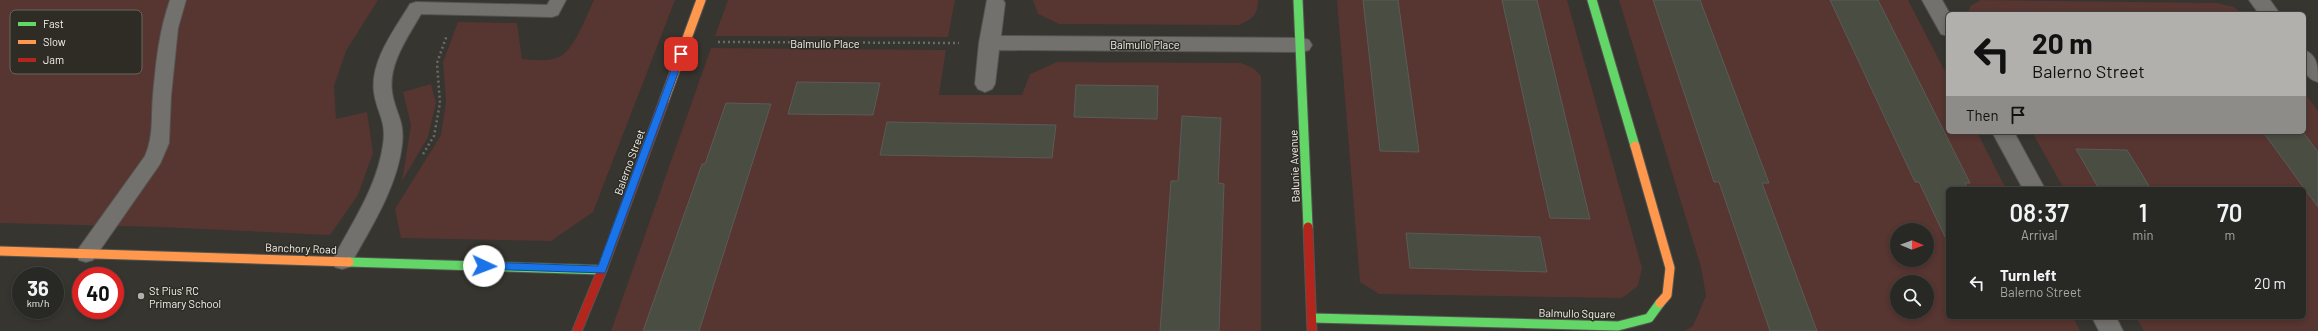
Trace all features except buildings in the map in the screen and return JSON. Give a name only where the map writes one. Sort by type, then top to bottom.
[{"type":"street","name":"Balerno Street","points":[[576,331],[602,270],[701,0]]},
{"type":"street","name":"Balunie Avenue","points":[[1298,0],[1302,45],[1312,331]]},
{"type":"street","name":"Balmullo Square","points":[[1312,318],[1618,326],[1649,318],[1667,295],[1670,268],[1592,0]]},
{"type":"street","points":[[1932,0],[1946,25]]},
{"type":"street","points":[[2259,0],[2268,12]]},
{"type":"street","points":[[985,84],[995,3]]},
{"type":"street","name":"Balmullo Place","points":[[989,43],[1302,45]]},
{"type":"street","points":[[2306,60],[2318,75]]},
{"type":"street","points":[[2004,134],[2033,187]]},
{"type":"street","name":"Banchory Road","points":[[0,251],[602,270]]},
{"type":"street","points":[[2105,319],[2111,331]]},
{"type":"lane","points":[[86,254],[153,159],[160,143],[162,96],[169,28],[178,0]]},
{"type":"lane","points":[[342,261],[372,207],[388,165],[394,129],[383,90],[388,57],[416,8],[552,11],[558,0]]},
{"type":"path","points":[[422,155],[434,136],[440,103],[437,63],[457,9]]},
{"type":"path","name":"Balmullo Place","points":[[686,42],[989,43]]},
{"type":"shaded area","points":[[0,0],[378,0],[346,51],[334,86],[336,119],[367,112],[373,153],[358,195],[330,235],[159,227],[0,223]]},
{"type":"shaded area","points":[[594,0],[675,0],[593,212],[551,241],[401,238],[395,209],[441,135],[446,101],[443,62],[458,22],[517,23],[522,59],[552,59],[561,56],[571,46]]},
{"type":"shaded area","points":[[728,0],[955,0],[948,37],[715,36]]},
{"type":"shaded area","points":[[1033,0],[1258,0],[1258,5],[1253,16],[1239,25],[1059,24],[1038,14]]},
{"type":"shaded area","points":[[1337,0],[1567,0],[1642,268],[1638,286],[1622,298],[1379,294],[1360,282]]},
{"type":"shaded area","points":[[1619,0],[1908,0],[1946,73],[1946,134],[1978,134],[2005,187],[1946,187],[1946,319],[2074,319],[2080,331],[1685,331],[1693,326],[1706,296],[1701,267]]},
{"type":"shaded area","points":[[1981,0],[2217,3],[2234,7],[2240,12],[1968,12],[1970,6]]},
{"type":"shaded area","points":[[711,48],[946,50],[939,95],[1022,95],[1030,74],[1057,62],[1241,63],[1253,68],[1261,76],[1261,331],[611,331]]},
{"type":"shaded area","points":[[431,84],[436,103],[428,137],[402,181],[411,125],[403,92]]},
{"type":"shaded area","points":[[2306,95],[2318,111],[2318,331],[2144,331],[2137,319],[2306,319],[2306,187],[2063,187],[2033,134],[2306,134]]},
{"type":"traffic: fast","points":[[1298,0],[1308,227]]},
{"type":"traffic: fast","points":[[1592,0],[1635,146]]},
{"type":"traffic: fast","points":[[349,262],[602,270]]},
{"type":"traffic: fast","points":[[1312,318],[1618,326],[1649,318],[1660,303]]},
{"type":"traffic: slow","points":[[664,101],[701,0]]},
{"type":"traffic: slow","points":[[1635,146],[1670,268],[1667,295],[1660,303]]},
{"type":"traffic: slow","points":[[0,251],[349,262]]},
{"type":"traffic: jam","points":[[577,331],[602,270],[664,101]]},
{"type":"traffic: jam","points":[[1308,227],[1312,331]]},
{"type":"place","name":"St Pius' RC Primary School","points":[[141,296]]},
{"type":"route","points":[[484,266],[602,270],[681,54]]}]
